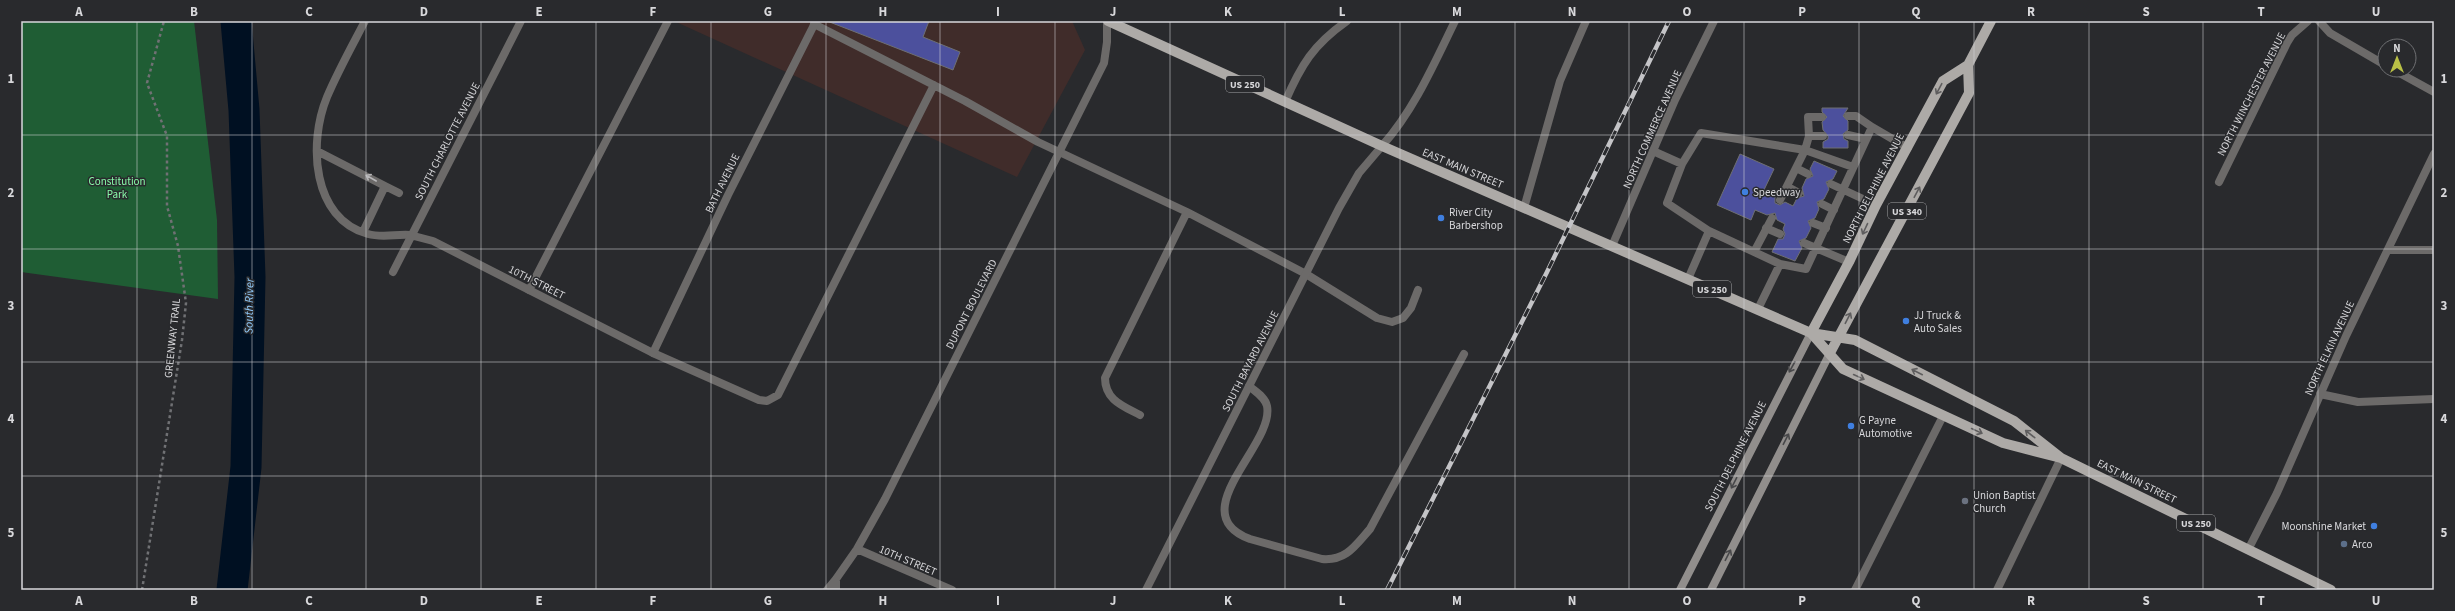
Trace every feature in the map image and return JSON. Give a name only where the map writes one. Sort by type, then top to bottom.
[{"type":"main road","name":"EAST MAIN STREET","points":[[1107,21],[1382,146],[1811,333],[1837,339],[1855,340],[2014,421],[2061,458]]},
{"type":"main road","name":"NORTH DELPHINE AVENUE","points":[[1811,333],[1849,262],[1876,205],[1943,81],[1968,64],[1991,21]]},
{"type":"main road","name":"US 340","points":[[1830,353],[1969,94],[1968,64]]},
{"type":"main road","name":"EAST MAIN STREET","points":[[1811,333],[1843,369],[2003,443],[2061,458],[2331,590]]},
{"type":"main road","name":"SOUTH DELPHINE AVENUE","points":[[1680,590],[1811,333]]},
{"type":"main road","points":[[1711,590],[1830,353]]},
{"type":"street","name":"10TH STREET","points":[[364,21],[327,98],[320,122],[318,151],[319,176],[331,207],[340,219],[363,232],[385,236],[410,235],[433,241],[653,352],[759,400],[767,401],[778,395],[934,85]]},
{"type":"street","name":"SOUTH CHARLOTTE AVENUE","points":[[393,272],[410,235],[521,21]]},
{"type":"street","points":[[529,290],[668,21]]},
{"type":"street","name":"DUPONT BOULEVARD","points":[[827,590],[857,549],[885,499],[1104,62],[1107,42],[1107,21]]},
{"type":"street","points":[[1285,102],[1296,77],[1313,49],[1328,34],[1347,21]]},
{"type":"street","name":"SOUTH BAYARD AVENUE","points":[[1146,590],[1306,274],[1359,173],[1400,126],[1433,66],[1455,21]]},
{"type":"street","points":[[1524,208],[1560,81],[1586,21]]},
{"type":"street","name":"NORTH COMMERCE AVENUE","points":[[1612,246],[1675,100],[1714,21]]},
{"type":"street","name":"NORTH WINCHESTER AVENUE","points":[[2220,182],[2287,43],[2292,35],[2308,21]]},
{"type":"street","points":[[2319,21],[2330,33],[2377,60]]},
{"type":"street","points":[[815,22],[1038,142],[1060,151],[1187,212],[1306,274],[1377,318],[1392,322],[1407,314],[1418,290]]},
{"type":"street","name":"BATH AVENUE","points":[[653,352],[728,195],[815,22]]},
{"type":"street","points":[[2409,78],[2434,92]]},
{"type":"street","points":[[1848,116],[1856,116],[1908,148]]},
{"type":"street","points":[[1780,200],[1788,187],[1805,150],[1809,136],[1808,117],[1822,117]]},
{"type":"street","points":[[1853,167],[1805,150],[1701,133],[1682,164],[1667,203],[1709,231],[1780,264],[1806,269],[1872,127]]},
{"type":"street","points":[[1848,135],[1866,139]]},
{"type":"street","points":[[1809,136],[1823,136]]},
{"type":"street","points":[[318,151],[399,194]]},
{"type":"street","points":[[1653,151],[1682,164]]},
{"type":"street","name":"NORTH ELKIN AVENUE","points":[[2248,550],[2277,493],[2320,394],[2378,270],[2433,158]]},
{"type":"street","points":[[1796,168],[1808,174]]},
{"type":"street","points":[[1831,184],[1876,205]]},
{"type":"street","points":[[363,232],[385,186]]},
{"type":"street","points":[[1788,187],[1800,193]]},
{"type":"street","points":[[1822,204],[1834,210]]},
{"type":"street","points":[[1140,415],[1116,402],[1108,395],[1105,389],[1105,378],[1187,212]]},
{"type":"street","points":[[1754,252],[1772,218]]},
{"type":"street","points":[[1813,223],[1826,228]]},
{"type":"street","points":[[1766,228],[1780,234]]},
{"type":"street","points":[[1688,279],[1709,231]]},
{"type":"street","points":[[1804,243],[1849,262]]},
{"type":"street","points":[[2389,250],[2434,250]]},
{"type":"street","points":[[1758,309],[1780,264]]},
{"type":"street","points":[[1249,386],[1263,397],[1267,405],[1268,413],[1263,428],[1230,488],[1225,506],[1229,523],[1239,535],[1250,539],[1322,559],[1333,560],[1350,552],[1370,529],[1464,354]]},
{"type":"street","points":[[2320,394],[2358,402],[2434,399]]},
{"type":"street","points":[[1855,590],[1943,416]]},
{"type":"street","points":[[1997,590],[2061,458]]},
{"type":"street","name":"10TH STREET","points":[[857,549],[952,590]]},
{"type":"street","points":[[836,579],[836,590]]},
{"type":"path","name":"GREENWAY TRAIL","points":[[142,590],[182,340],[186,303],[178,246],[167,206],[167,136],[147,83],[164,21]]},
{"type":"shaded area","points":[[674,21],[1072,21],[1085,50],[1017,177]]},
{"type":"green space","name":"Constitution Park","points":[[21,21],[194,21],[217,220],[218,299],[21,272]]},
{"type":"building","points":[[827,21],[929,21],[923,37],[960,52],[953,70]]},
{"type":"building","points":[[1822,108],[1848,108],[1843,116],[1848,121],[1848,130],[1843,134],[1844,139],[1848,141],[1848,148],[1823,148],[1823,142],[1828,139],[1828,136],[1823,130],[1822,122],[1827,117],[1822,112]]},
{"type":"building","points":[[1740,154],[1774,169],[1763,192],[1775,197],[1775,203],[1780,205],[1785,202],[1793,206],[1797,198],[1804,196],[1802,188],[1806,179],[1813,176],[1810,169],[1814,161],[1837,171],[1833,179],[1826,182],[1829,189],[1824,199],[1817,202],[1819,209],[1815,218],[1808,221],[1811,228],[1806,238],[1799,241],[1802,248],[1795,261],[1772,252],[1778,239],[1783,239],[1785,234],[1783,229],[1785,224],[1777,220],[1775,213],[1767,215],[1755,210],[1751,220],[1717,205]]},
{"type":"waterway","name":"South River","points":[[232,590],[246,467],[250,277],[244,110],[236,21]]},
{"type":"railway","points":[[1387,590],[1547,272],[1669,21]]},
{"type":"place","name":"Speedway","points":[[1745,192]]},
{"type":"place","name":"River City Barbershop","points":[[1441,218]]},
{"type":"place","name":"JJ Truck & Auto Sales","points":[[1906,321]]},
{"type":"place","name":"G Payne Automotive","points":[[1851,426]]},
{"type":"place","name":"Union Baptist Church","points":[[1965,501]]},
{"type":"place","name":"Moonshine Market","points":[[2374,526]]},
{"type":"place","name":"Arco","points":[[2344,544]]}]
